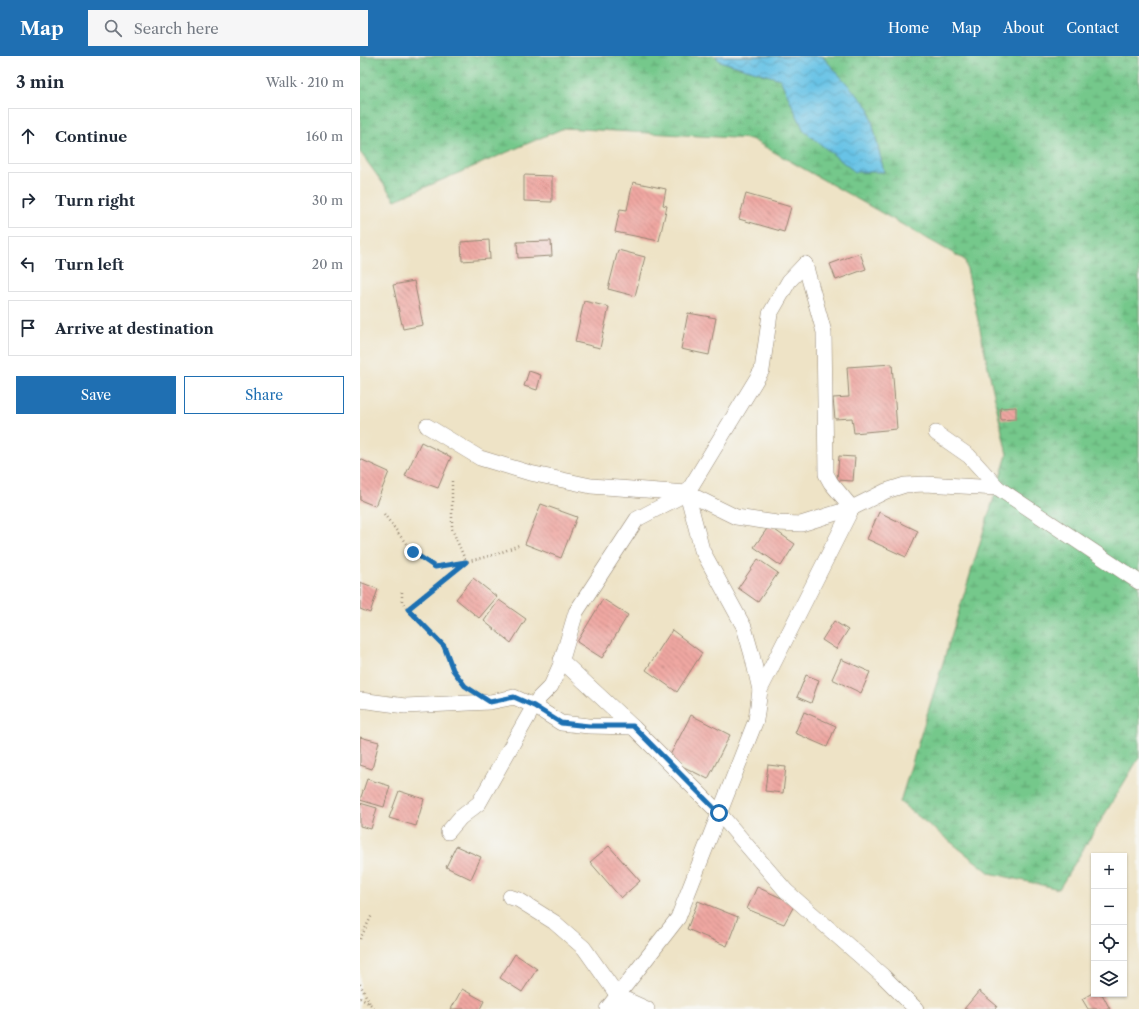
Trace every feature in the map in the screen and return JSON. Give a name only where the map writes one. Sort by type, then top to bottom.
[{"type":"street","points":[[448,832],[460,818],[479,803],[534,706],[539,698],[551,686],[560,666],[576,612],[637,519],[688,493],[762,370],[770,314],[789,280],[805,264],[824,332],[826,474],[831,483],[852,508]]},
{"type":"street","points":[[427,426],[480,458],[530,473],[591,486],[688,493],[736,517],[777,524],[801,524],[852,508],[886,491],[905,485],[926,484],[998,488]]},
{"type":"street","points":[[936,433],[969,456],[998,488],[1139,582]]},
{"type":"street","points":[[688,493],[702,550],[744,627],[760,690]]},
{"type":"street","points":[[607,1009],[619,1002],[678,918],[756,720],[760,690],[852,508]]},
{"type":"street","points":[[561,660],[633,726],[719,813],[786,891],[882,976],[916,1009]]},
{"type":"street","points":[[360,700],[405,706],[490,702],[514,697],[534,706],[561,723],[589,726],[633,726]]},
{"type":"street","points":[[510,897],[519,900],[554,922],[584,948],[619,1002],[647,1009]]},
{"type":"path","points":[[452,481],[452,529],[466,562]]},
{"type":"path","points":[[384,514],[413,552],[435,567],[466,562],[496,554],[519,545]]},
{"type":"path","points":[[408,609],[466,562]]},
{"type":"path","points":[[402,592],[402,601],[444,646],[453,670],[465,686],[490,702]]},
{"type":"path","points":[[360,939],[372,915]]},
{"type":"path","points":[[360,984],[370,1004]]},
{"type":"path","points":[[360,998],[375,1009]]},
{"type":"green space","points":[[360,56],[1139,56],[1139,758],[1059,889],[990,873],[900,802],[1007,455],[965,260],[751,139],[564,128],[395,200],[360,152]]},
{"type":"water","points":[[716,56],[822,56],[869,108],[884,172],[855,172],[804,131],[780,79],[719,61]]},
{"type":"building","points":[[524,175],[552,176],[552,202],[524,201]]},
{"type":"building","points":[[633,182],[666,189],[663,205],[667,206],[659,241],[615,232],[620,209],[627,210]]},
{"type":"building","points":[[746,194],[791,207],[784,232],[739,219]]},
{"type":"building","points":[[489,240],[490,259],[462,261],[461,242]]},
{"type":"building","points":[[551,241],[552,256],[518,258],[517,242]]},
{"type":"building","points":[[618,250],[645,257],[635,296],[608,289]]},
{"type":"building","points":[[860,253],[866,269],[836,280],[830,264]]},
{"type":"building","points":[[414,281],[423,325],[403,329],[393,285]]},
{"type":"building","points":[[584,301],[609,307],[600,348],[575,342]]},
{"type":"building","points":[[688,313],[716,318],[709,355],[681,349]]},
{"type":"building","points":[[892,364],[897,429],[854,433],[852,418],[835,419],[833,398],[849,397],[847,367]]},
{"type":"building","points":[[529,371],[541,375],[537,390],[524,386]]},
{"type":"building","points":[[1016,407],[1016,419],[1001,420],[1000,408]]},
{"type":"building","points":[[421,442],[451,457],[438,488],[405,476]]},
{"type":"building","points":[[839,456],[855,457],[853,481],[837,480]]},
{"type":"building","points":[[360,459],[389,472],[375,506],[360,500]]},
{"type":"building","points":[[541,504],[577,517],[561,558],[525,544]]},
{"type":"building","points":[[879,512],[918,531],[906,557],[867,539]]},
{"type":"building","points":[[769,526],[795,544],[781,566],[754,547]]},
{"type":"building","points":[[758,559],[778,573],[758,602],[738,588]]},
{"type":"building","points":[[473,578],[497,597],[479,618],[456,599]]},
{"type":"building","points":[[360,582],[378,589],[370,613],[360,609]]},
{"type":"building","points":[[603,599],[628,615],[602,658],[577,642]]},
{"type":"building","points":[[499,600],[526,619],[511,643],[484,621]]},
{"type":"building","points":[[834,621],[848,630],[836,649],[822,640]]},
{"type":"building","points":[[672,630],[702,653],[677,692],[646,670]]},
{"type":"building","points":[[841,659],[870,672],[861,693],[832,679]]},
{"type":"building","points":[[806,675],[819,680],[811,703],[797,697]]},
{"type":"building","points":[[804,712],[836,726],[827,747],[795,733]]},
{"type":"building","points":[[691,715],[730,735],[708,779],[668,759]]},
{"type":"building","points":[[360,737],[379,742],[372,769],[360,765]]},
{"type":"building","points":[[768,765],[786,767],[783,793],[765,791]]},
{"type":"building","points":[[367,779],[390,786],[384,807],[360,800]]},
{"type":"building","points":[[399,791],[424,799],[416,826],[389,818]]},
{"type":"building","points":[[360,803],[377,808],[371,829],[360,826]]},
{"type":"building","points":[[456,846],[481,857],[471,879],[446,867]]},
{"type":"building","points":[[609,846],[640,881],[621,898],[590,862]]},
{"type":"building","points":[[757,887],[795,904],[784,924],[747,909]]},
{"type":"building","points":[[698,901],[738,917],[727,946],[687,929]]},
{"type":"building","points":[[515,954],[537,969],[522,992],[500,978]]},
{"type":"building","points":[[462,989],[484,1001],[480,1009],[451,1009]]},
{"type":"building","points":[[979,991],[997,1006],[995,1009],[964,1009]]},
{"type":"building","points":[[1091,994],[1091,997],[1104,997],[1110,1009],[1088,1009],[1082,999]]},
{"type":"route","points":[[413,552],[435,567],[466,562],[408,609],[444,646],[453,670],[465,686],[490,702],[514,697],[534,706],[561,723],[589,726],[633,726],[719,813]]}]
